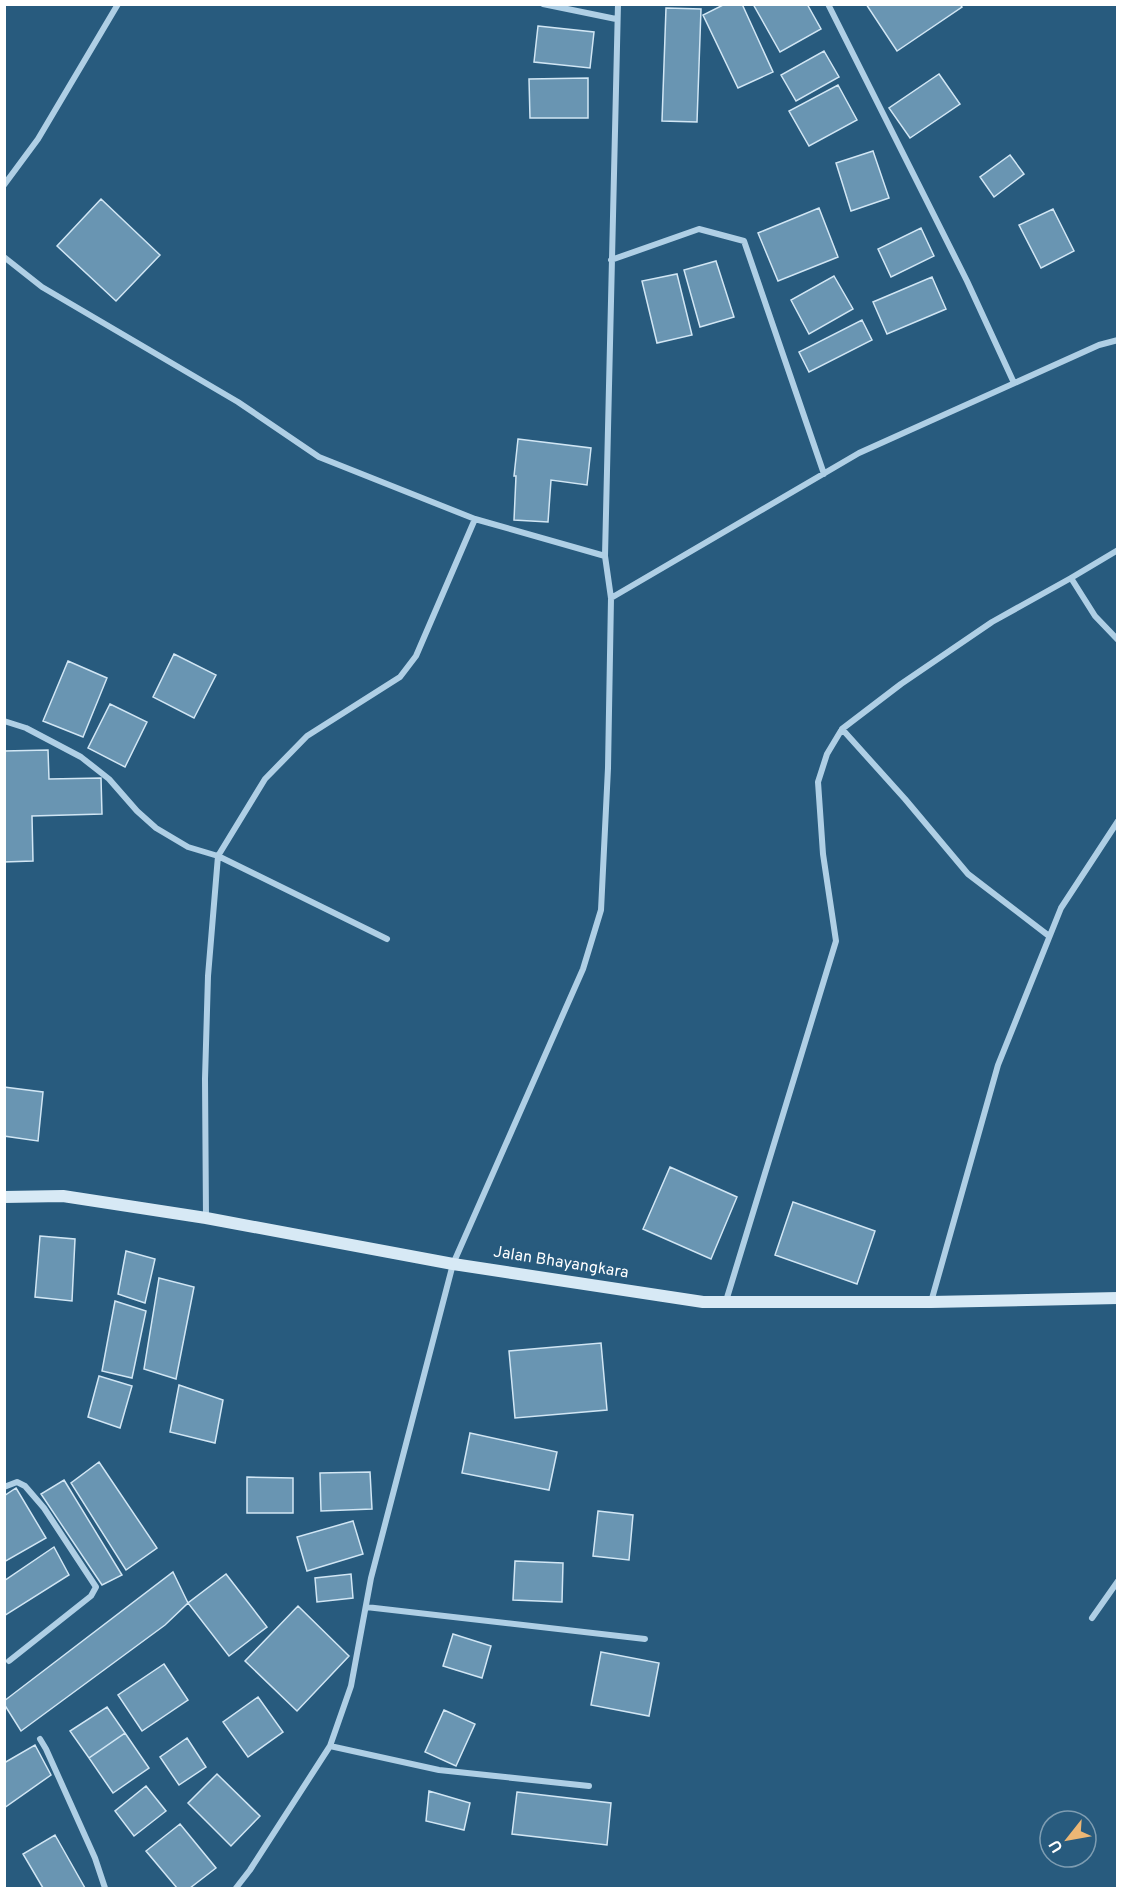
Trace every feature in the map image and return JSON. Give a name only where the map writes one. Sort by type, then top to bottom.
[{"type":"street","points":[[4,185],[38,139],[118,4]]},
{"type":"street","points":[[543,4],[616,19]]},
{"type":"street","points":[[236,1888],[330,1746],[351,1686],[371,1578],[453,1264],[583,969],[601,910],[608,768],[611,598],[605,556],[618,4]]},
{"type":"street","points":[[828,4],[967,281],[1014,383]]},
{"type":"street","points":[[611,260],[699,229],[744,240],[824,474]]},
{"type":"street","points":[[4,257],[42,288],[238,402],[319,457],[475,519],[605,556]]},
{"type":"street","points":[[611,598],[859,453],[1099,345],[1118,340]]},
{"type":"street","points":[[206,1218],[205,1078],[208,976],[218,856],[265,779],[307,736],[400,677],[416,656],[475,519]]},
{"type":"street","points":[[725,1302],[837,941],[823,854],[818,782],[827,754],[842,729],[901,684],[992,622],[1118,550]]},
{"type":"street","points":[[1071,578],[1095,616],[1118,640]]},
{"type":"street","points":[[4,721],[26,728],[81,757],[109,779],[137,811],[156,828],[188,847],[218,856],[387,939]]},
{"type":"street","points":[[842,729],[968,874],[1049,936]]},
{"type":"street","points":[[932,1302],[998,1065],[1061,909],[1118,820]]},
{"type":"street","name":"Jalan Bhayangkara","points":[[4,1197],[63,1196],[206,1218],[453,1264],[703,1302],[932,1302],[1118,1298]]},
{"type":"street","points":[[4,1487],[17,1482],[25,1486],[44,1508],[96,1587],[91,1596],[9,1661]]},
{"type":"street","points":[[1092,1618],[1118,1581]]},
{"type":"street","points":[[366,1606],[645,1639]]},
{"type":"street","points":[[40,1739],[95,1858],[105,1888]]},
{"type":"street","points":[[330,1746],[439,1770],[589,1786]]},
{"type":"building","points":[[725,4],[742,4],[773,72],[738,88],[703,15]]},
{"type":"building","points":[[753,4],[807,4],[821,29],[780,52]]},
{"type":"building","points":[[866,4],[960,4],[962,7],[897,51]]},
{"type":"building","points":[[666,8],[701,9],[697,122],[662,121]]},
{"type":"building","points":[[538,26],[594,32],[590,68],[534,62]]},
{"type":"building","points":[[824,51],[839,77],[796,101],[781,75]]},
{"type":"building","points":[[939,74],[960,104],[910,138],[889,108]]},
{"type":"building","points":[[588,78],[588,118],[530,118],[529,79]]},
{"type":"building","points":[[838,85],[857,120],[809,146],[789,111]]},
{"type":"building","points":[[873,151],[889,198],[851,211],[836,163]]},
{"type":"building","points":[[1010,155],[1024,174],[994,197],[980,177]]},
{"type":"building","points":[[101,199],[160,255],[116,301],[57,246]]},
{"type":"building","points":[[819,208],[838,257],[778,281],[758,233]]},
{"type":"building","points":[[1053,209],[1074,251],[1041,268],[1019,225]]},
{"type":"building","points":[[921,228],[934,256],[891,277],[878,249]]},
{"type":"building","points":[[716,261],[734,317],[700,327],[684,270]]},
{"type":"building","points":[[677,274],[692,335],[657,343],[642,281]]},
{"type":"building","points":[[834,276],[853,309],[809,334],[791,300]]},
{"type":"building","points":[[932,277],[946,309],[887,334],[873,302]]},
{"type":"building","points":[[862,320],[872,340],[809,372],[799,352]]},
{"type":"building","points":[[518,439],[591,448],[587,485],[551,480],[548,522],[514,520],[516,476],[514,476]]},
{"type":"building","points":[[174,654],[216,675],[194,718],[153,697]]},
{"type":"building","points":[[68,661],[107,678],[83,737],[43,721]]},
{"type":"building","points":[[110,704],[147,722],[125,767],[88,748]]},
{"type":"building","points":[[48,750],[49,779],[101,778],[102,814],[32,816],[33,861],[4,862],[4,751]]},
{"type":"building","points":[[4,1087],[43,1092],[38,1141],[4,1136]]},
{"type":"building","points":[[670,1167],[737,1197],[711,1259],[643,1229]]},
{"type":"building","points":[[793,1202],[875,1231],[857,1284],[775,1255]]},
{"type":"building","points":[[40,1236],[75,1239],[72,1301],[35,1297]]},
{"type":"building","points":[[126,1251],[155,1259],[145,1303],[118,1294]]},
{"type":"building","points":[[159,1278],[194,1287],[176,1379],[144,1369]]},
{"type":"building","points":[[115,1301],[146,1311],[132,1378],[102,1371]]},
{"type":"building","points":[[601,1343],[607,1410],[515,1418],[509,1351]]},
{"type":"building","points":[[99,1376],[132,1386],[120,1428],[88,1417]]},
{"type":"building","points":[[179,1385],[223,1400],[215,1443],[170,1432]]},
{"type":"building","points":[[470,1433],[557,1452],[549,1490],[462,1473]]},
{"type":"building","points":[[99,1462],[157,1548],[126,1570],[71,1483]]},
{"type":"building","points":[[370,1472],[372,1509],[321,1511],[320,1473]]},
{"type":"building","points":[[247,1477],[293,1478],[293,1513],[247,1513]]},
{"type":"building","points":[[64,1480],[122,1575],[102,1585],[41,1494]]},
{"type":"building","points":[[16,1488],[46,1538],[4,1562],[4,1496]]},
{"type":"building","points":[[598,1511],[633,1515],[629,1560],[593,1556]]},
{"type":"building","points":[[353,1521],[363,1554],[307,1571],[297,1537]]},
{"type":"building","points":[[54,1547],[69,1575],[4,1616],[4,1581]]},
{"type":"building","points":[[515,1561],[563,1563],[562,1602],[513,1600]]},
{"type":"building","points":[[173,1572],[188,1603],[165,1625],[21,1731],[4,1701]]},
{"type":"building","points":[[226,1574],[267,1627],[229,1656],[188,1603]]},
{"type":"building","points":[[351,1574],[353,1598],[317,1602],[315,1578]]},
{"type":"building","points":[[298,1606],[349,1656],[297,1711],[245,1661]]},
{"type":"building","points":[[453,1634],[491,1646],[482,1678],[443,1666]]},
{"type":"building","points":[[601,1652],[659,1663],[649,1716],[591,1705]]},
{"type":"building","points":[[164,1664],[188,1700],[142,1731],[118,1695]]},
{"type":"building","points":[[258,1697],[283,1732],[248,1757],[223,1722]]},
{"type":"building","points":[[107,1707],[125,1733],[89,1758],[70,1731]]},
{"type":"building","points":[[444,1710],[475,1724],[456,1766],[425,1752]]},
{"type":"building","points":[[125,1733],[149,1768],[113,1793],[89,1758]]},
{"type":"building","points":[[187,1738],[206,1767],[179,1785],[160,1757]]},
{"type":"building","points":[[35,1745],[51,1775],[4,1808],[4,1763]]},
{"type":"building","points":[[217,1774],[260,1816],[231,1846],[188,1803]]},
{"type":"building","points":[[146,1786],[166,1811],[134,1836],[115,1811]]},
{"type":"building","points":[[429,1791],[470,1803],[464,1830],[426,1821]]},
{"type":"building","points":[[517,1792],[611,1803],[607,1845],[512,1834]]},
{"type":"building","points":[[180,1824],[216,1868],[190,1888],[177,1888],[146,1851]]},
{"type":"building","points":[[55,1835],[85,1888],[43,1888],[23,1854]]}]
